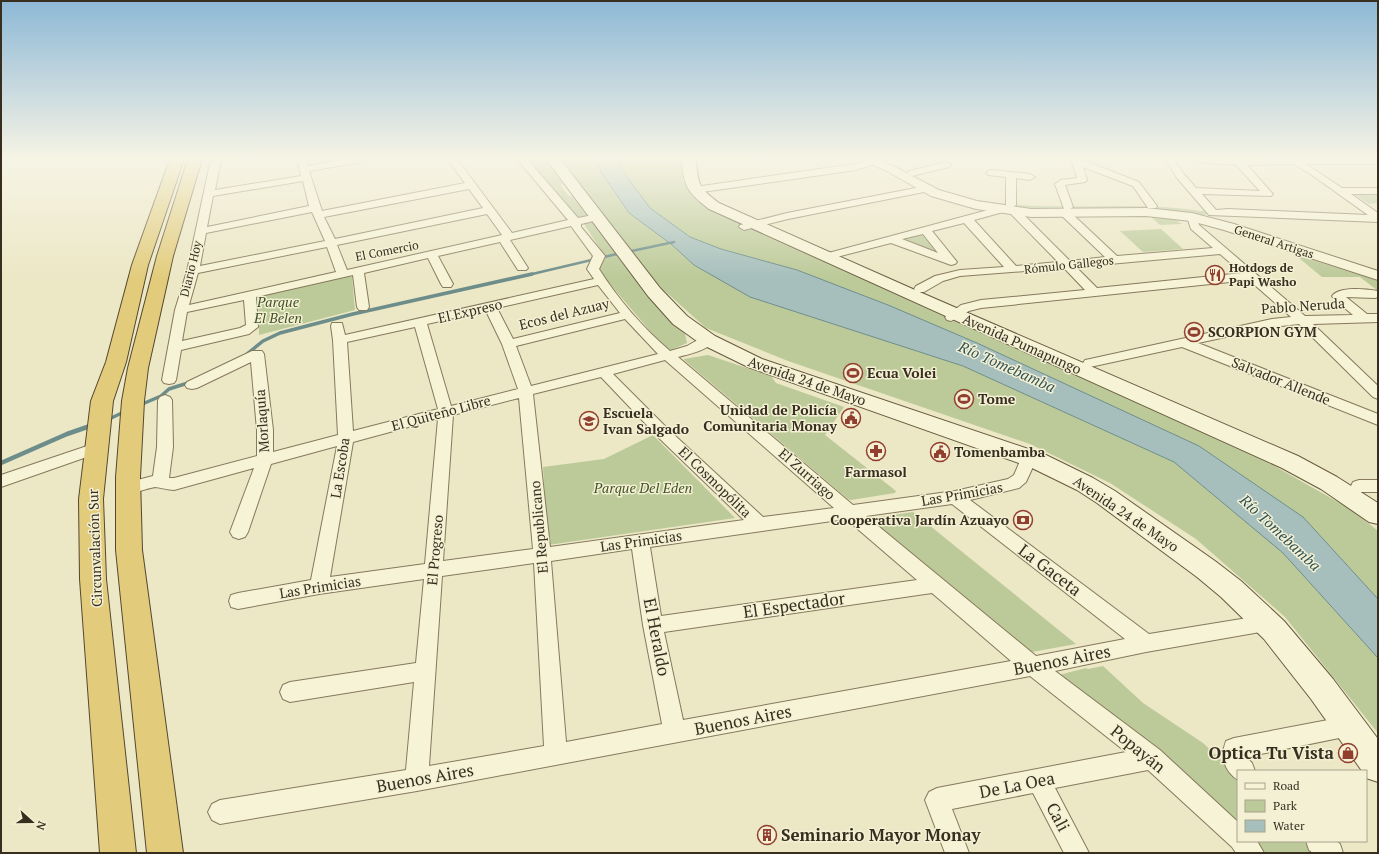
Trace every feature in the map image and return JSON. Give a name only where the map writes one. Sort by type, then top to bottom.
[{"type":"highway","name":"Circunvalación Sur","points":[[118,853],[93,578],[91,499],[102,401],[116,362],[140,265],[163,199]]},
{"type":"highway","points":[[165,853],[133,582],[130,550],[128,488],[133,401],[138,368],[165,256],[184,199]]},
{"type":"main road","name":"Avenida 24 de Mayo","points":[[584,199],[654,292],[674,315],[708,340],[755,363],[1029,458],[1064,473],[1106,497],[1232,589],[1266,623],[1297,658],[1378,766]]},
{"type":"main road","name":"Avenida Pumapungo","points":[[707,199],[714,206],[754,224],[920,289],[957,313],[1090,363],[1309,459],[1359,486],[1378,499]]},
{"type":"main road","name":"Avenida Pumapungo","points":[[831,255],[1290,462],[1329,483],[1378,515]]},
{"type":"street","name":"Diario Hoy","points":[[169,380],[181,310],[193,271],[208,199]]},
{"type":"street","points":[[313,199],[342,273]]},
{"type":"street","points":[[201,231],[392,199]]},
{"type":"street","points":[[481,199],[506,238],[522,268]]},
{"type":"street","name":"El Zurriago","points":[[556,199],[575,222],[597,269],[627,314],[668,356],[935,585],[1033,666]]},
{"type":"street","points":[[754,224],[878,199]]},
{"type":"street","name":"General Artigas","points":[[952,199],[960,202],[1008,209],[1146,212],[1192,218],[1229,227],[1378,276]]},
{"type":"street","name":"General Artigas","points":[[972,199],[1008,209]]},
{"type":"street","points":[[1008,209],[1009,199]]},
{"type":"street","points":[[1063,199],[1066,210],[1114,260]]},
{"type":"street","points":[[1147,199],[1152,206]]},
{"type":"street","points":[[1201,199],[1213,213]]},
{"type":"street","points":[[1351,199],[1378,219]]},
{"type":"street","name":"General Artigas","points":[[1066,210],[1152,206],[1213,213],[1378,268]]},
{"type":"street","points":[[1362,207],[1378,206]]},
{"type":"street","points":[[831,255],[1008,209]]},
{"type":"street","points":[[1008,209],[1095,293]]},
{"type":"street","points":[[193,271],[489,210]]},
{"type":"street","points":[[1378,219],[1228,212],[1213,213],[1192,218],[1195,227],[1302,320],[1378,394]]},
{"type":"street","name":"El Comercio","points":[[181,310],[598,217]]},
{"type":"street","points":[[967,220],[1013,270]]},
{"type":"street","points":[[925,230],[960,273]]},
{"type":"street","points":[[892,239],[951,262]]},
{"type":"street","name":"Rómulo Gallegos","points":[[920,289],[939,278],[960,273],[1013,270],[1221,250]]},
{"type":"street","points":[[432,255],[447,284]]},
{"type":"street","name":"El Expreso","points":[[340,340],[490,306],[597,269]]},
{"type":"street","points":[[358,270],[363,307]]},
{"type":"street","points":[[957,313],[981,304],[1251,276]]},
{"type":"street","points":[[1364,318],[1338,296],[1343,293],[1376,294]]},
{"type":"street","points":[[175,347],[250,329],[253,325],[250,294]]},
{"type":"street","name":"El Republicano","points":[[490,306],[509,344],[526,392],[542,555],[556,754]]},
{"type":"street","name":"Ecos del Azuay","points":[[509,344],[627,314]]},
{"type":"street","name":"Pablo Neruda","points":[[1090,363],[1185,343],[1272,322],[1378,318]]},
{"type":"street","name":"El Progreso","points":[[417,780],[446,412],[420,322]]},
{"type":"street","name":"La Escoba","points":[[319,586],[346,438],[340,340],[337,326]]},
{"type":"street","name":"El Quiteño Libre","points":[[128,488],[167,482],[265,459],[668,356],[692,349],[708,340]]},
{"type":"street","name":"Salvador Allende","points":[[1185,343],[1378,420]]},
{"type":"street","name":"Morlaquía","points":[[192,385],[256,354],[265,430],[265,459],[239,532]]},
{"type":"street","name":"El Cosmopólita","points":[[604,372],[665,435],[759,524]]},
{"type":"street","points":[[1362,377],[1378,377]]},
{"type":"street","points":[[165,400],[164,447],[167,482]]},
{"type":"street","points":[[1,481],[96,448]]},
{"type":"street","name":"Las Primicias","points":[[238,601],[319,586],[955,497],[1013,484],[1020,478],[1029,458]]},
{"type":"street","points":[[1359,486],[1378,486]]},
{"type":"street","name":"La Gaceta","points":[[955,497],[1146,643]]},
{"type":"street","name":"El Heraldo","points":[[640,542],[653,625],[675,732]]},
{"type":"street","name":"El Espectador","points":[[653,625],[935,585]]},
{"type":"street","name":"Buenos Aires","points":[[220,812],[417,780],[1033,666],[1146,643],[1266,623]]},
{"type":"street","name":"Popayán","points":[[1033,666],[1152,758],[1237,837]]},
{"type":"street","points":[[290,692],[426,671]]},
{"type":"street","points":[[1243,770],[1234,762],[1232,754],[1234,749],[1349,726]]},
{"type":"street","name":"De La Oea","points":[[957,853],[937,800],[1152,758]]},
{"type":"street","name":"Cali","points":[[1039,780],[1077,853]]},
{"type":"street","points":[[1242,842],[1252,853]]},
{"type":"street","points":[[1319,842],[1331,853]]},
{"type":"green space","points":[[561,199],[574,199],[586,215],[585,217],[578,219]]},
{"type":"green space","points":[[591,199],[619,199],[629,213],[671,244],[694,265],[750,297],[963,366],[1174,462],[1283,553],[1378,658],[1378,733],[1285,617],[1196,539],[1110,483],[1030,444],[788,361],[706,328],[656,283],[621,240]]},
{"type":"green space","points":[[643,199],[701,199],[710,207],[787,245],[1253,454],[1352,510],[1378,531],[1378,599],[1303,517],[1199,446],[977,343],[888,305],[797,270],[720,249],[690,237],[650,209]]},
{"type":"green space","points":[[1361,199],[1378,199],[1378,203],[1369,204]]},
{"type":"green space","points":[[978,200],[1037,206],[1154,207],[1213,213],[1192,217],[1065,213],[976,205]]},
{"type":"green space","points":[[1151,217],[1174,219],[1182,224],[1160,225]]},
{"type":"green space","points":[[593,222],[599,225],[617,255],[658,307],[685,334],[687,343],[671,350],[662,345],[591,262],[606,258],[584,224]]},
{"type":"green space","points":[[1161,229],[1183,249],[1143,252],[1120,231]]},
{"type":"green space","points":[[918,234],[924,236],[940,255],[902,240],[903,238]]},
{"type":"green space","points":[[1294,254],[1378,281],[1378,291],[1360,277],[1322,277]]},
{"type":"green space","name":"Parque El Belen","points":[[348,275],[352,277],[355,310],[259,335],[258,295]]},
{"type":"green space","points":[[708,355],[771,376],[776,383],[844,407],[825,435],[896,491],[895,493],[851,500],[848,499],[684,360]]},
{"type":"green space","name":"Parque Del Eden","points":[[653,435],[735,518],[548,545],[543,467],[604,459]]},
{"type":"green space","points":[[913,512],[1076,644],[1032,652],[1026,649],[876,524],[877,518],[880,517]]},
{"type":"green space","points":[[1103,666],[1143,703],[1203,743],[1237,775],[1237,829],[1059,675],[1086,668],[1088,669]]},
{"type":"green space","points":[[1250,842],[1304,842],[1315,853],[1260,853]]},
{"type":"water","name":"Río Tomebamba","points":[[619,199],[643,199],[650,208],[690,237],[721,249],[797,270],[888,305],[977,343],[1199,446],[1303,517],[1378,599],[1378,658],[1283,553],[1174,462],[963,366],[750,297],[694,265],[671,244],[629,213]]},
{"type":"waterway","points":[[627,252],[674,242]]},
{"type":"waterway","points":[[528,275],[621,253]]},
{"type":"waterway","points":[[247,354],[263,341],[280,333],[353,314],[532,274]]},
{"type":"waterway","points":[[140,405],[161,396],[169,389],[191,382]]},
{"type":"waterway","points":[[107,420],[126,411]]},
{"type":"waterway","points":[[1,463],[67,434],[93,425]]},
{"type":"place","name":"Hotdogs de Papi Washo","points":[[1215,275]]},
{"type":"place","name":"SCORPION GYM","points":[[1194,332]]},
{"type":"place","name":"Ecua Volei","points":[[853,373]]},
{"type":"place","name":"Tome","points":[[964,399]]},
{"type":"place","name":"Unidad de Policía Comunitaria Monay","points":[[851,418]]},
{"type":"place","name":"Escuela Ivan Salgado","points":[[589,421]]},
{"type":"place","name":"Farmasol","points":[[876,451]]},
{"type":"place","name":"Tomenbamba","points":[[940,452]]},
{"type":"place","name":"Cooperativa Jardín Azuayo","points":[[1023,520]]},
{"type":"place","name":"Optica Tu Vista","points":[[1348,753]]},
{"type":"place","name":"Seminario Mayor Monay","points":[[767,835]]}]
